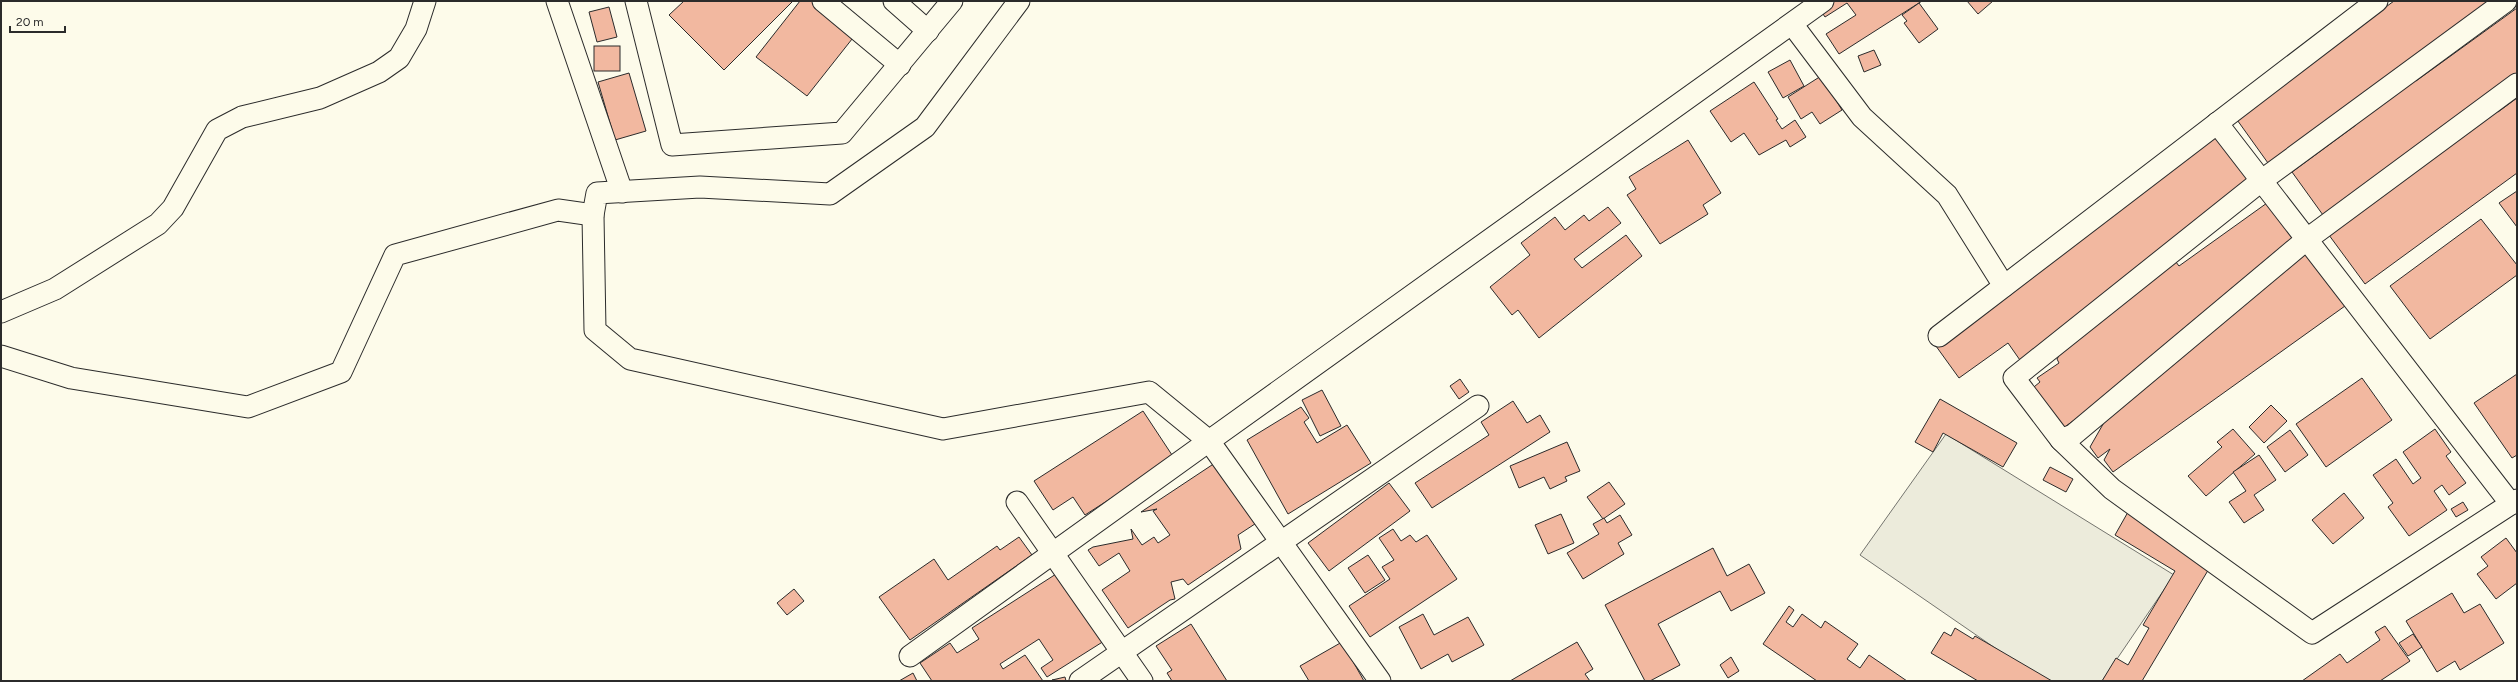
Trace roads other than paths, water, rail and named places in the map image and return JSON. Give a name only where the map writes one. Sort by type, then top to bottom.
[{"type":"street","points":[[1,312],[55,289],[158,224],[173,208],[217,130],[242,117],[320,98],[379,72],[399,58],[416,28],[425,1]]},
{"type":"street","points":[[557,1],[622,192]]},
{"type":"street","points":[[636,1],[672,145],[842,133],[952,1]]},
{"type":"street","points":[[822,1],[900,65]]},
{"type":"street","points":[[894,1],[928,31]]},
{"type":"street","points":[[1019,1],[925,127],[830,194],[700,187],[597,193],[593,214],[595,330],[630,359],[943,429],[1149,392],[1209,441],[1380,681]]},
{"type":"street","points":[[910,656],[1823,1]]},
{"type":"street","points":[[1939,336],[2377,1]]},
{"type":"street","points":[[2217,123],[2261,182],[2306,240],[2514,502],[2312,633],[2112,489],[2061,440],[2014,378],[2261,182],[2506,1]]},
{"type":"street","points":[[1792,24],[1862,117],[1947,195],[2004,286]]},
{"type":"street","points":[[2061,440],[2073,435],[2306,240],[2517,84]]},
{"type":"street","points":[[1,356],[71,378],[248,407],[341,372],[395,255],[558,210],[593,214]]},
{"type":"street","points":[[1080,681],[1478,406]]},
{"type":"street","points":[[1017,502],[1142,681]]}]
